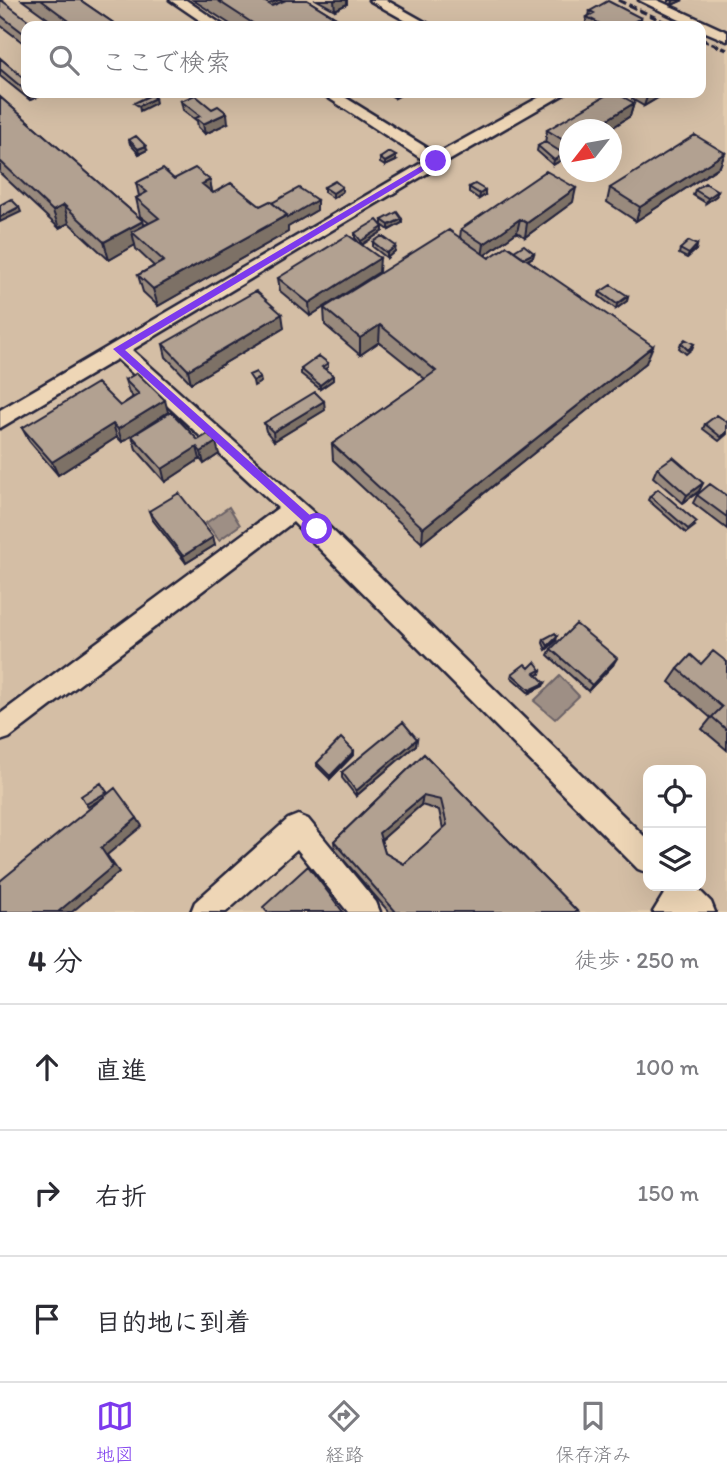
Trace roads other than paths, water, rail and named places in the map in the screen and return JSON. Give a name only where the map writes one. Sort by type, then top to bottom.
[{"type":"lane","points":[[177,0],[209,21]]},
{"type":"lane","points":[[376,0],[416,21]]},
{"type":"lane","points":[[646,0],[679,21]]},
{"type":"lane","points":[[706,30],[727,37]]},
{"type":"lane","points":[[336,98],[436,161]]},
{"type":"lane","points":[[0,420],[547,98]]},
{"type":"lane","points":[[118,349],[294,509],[643,854]]},
{"type":"lane","points":[[0,729],[294,509]]},
{"type":"lane","points":[[205,912],[298,828],[366,912]]},
{"type":"railway","points":[[618,0],[662,21]]},
{"type":"railway","points":[[706,41],[727,50]]}]
